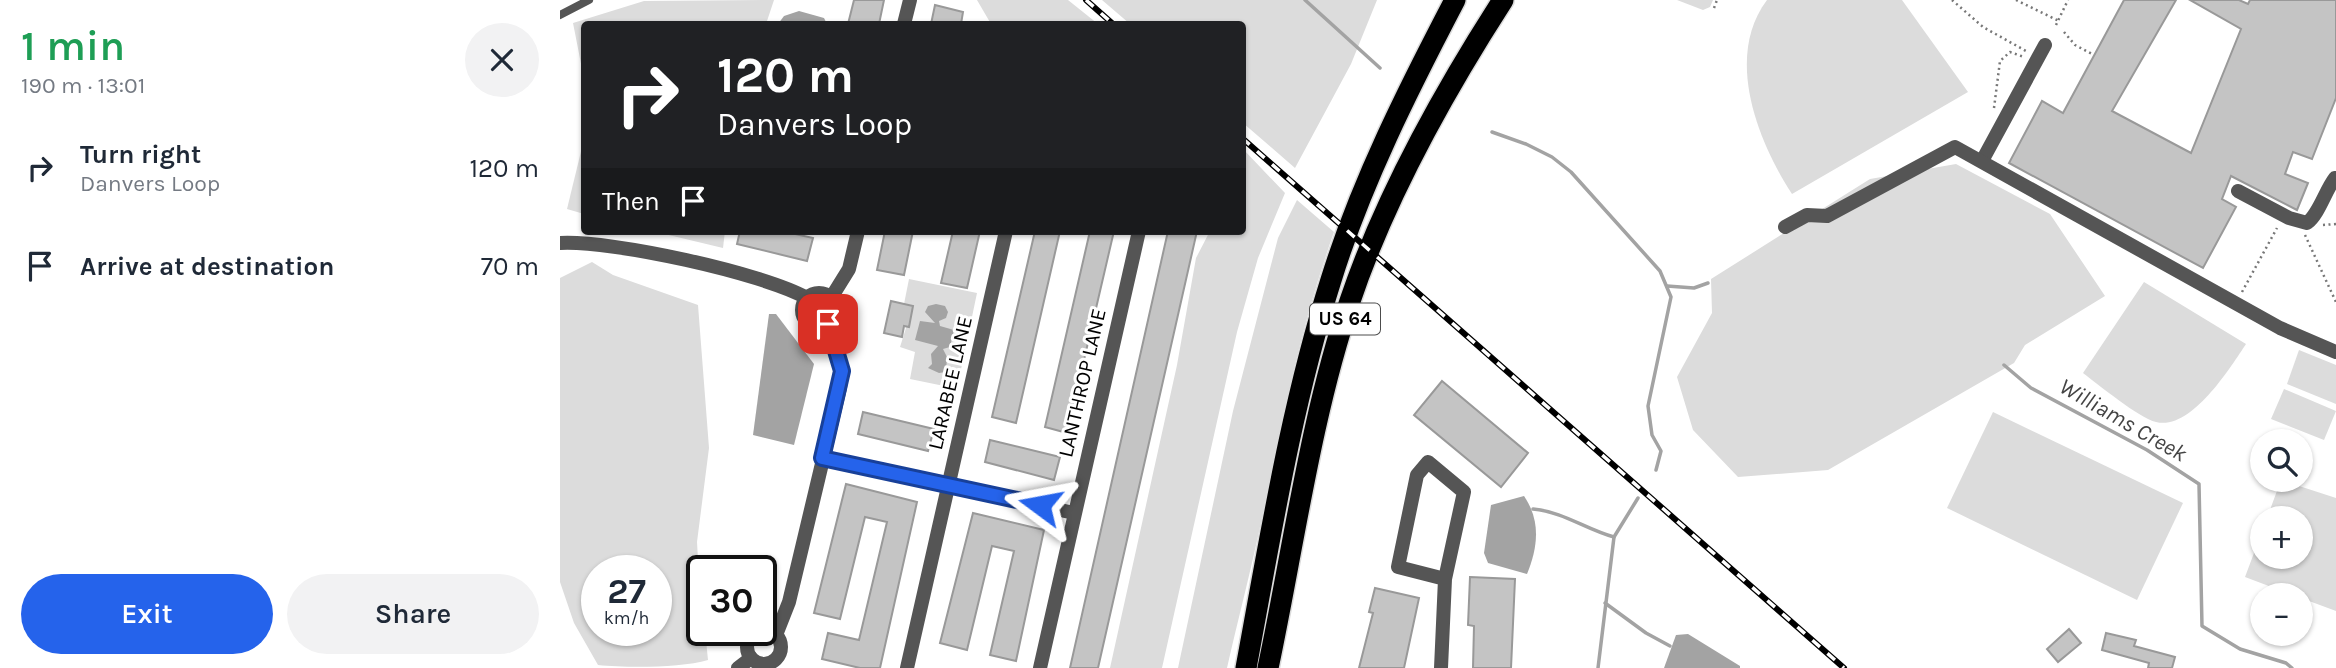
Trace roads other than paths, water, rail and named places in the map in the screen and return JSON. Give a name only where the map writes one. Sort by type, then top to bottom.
[{"type":"highway","name":"US 64","points":[[1246,668],[1297,408],[1331,279],[1396,113],[1455,0]]},
{"type":"highway","name":"US 64","points":[[1268,668],[1320,413],[1350,301],[1399,183],[1474,45],[1503,0]]},
{"type":"street","points":[[905,21],[910,0]]},
{"type":"street","points":[[1982,161],[2040,55]]},
{"type":"street","points":[[1785,227],[1807,215],[1827,216],[1955,147],[2291,333],[2336,352]]},
{"type":"street","points":[[2238,191],[2299,222],[2312,219],[2323,193],[2336,177]]},
{"type":"street","points":[[831,298],[849,269],[857,235]]},
{"type":"street","name":"LARABEE LANE","points":[[908,668],[1005,235]]},
{"type":"street","name":"LANTHROP LANE","points":[[1040,668],[1138,235]]},
{"type":"street","points":[[560,243],[600,245],[692,264],[779,284],[807,298]]},
{"type":"street","points":[[816,293],[831,298],[836,311],[828,324],[817,327],[807,322],[802,313],[807,298],[816,293]]},
{"type":"street","points":[[777,632],[789,602],[842,371],[828,324]]},
{"type":"street","points":[[822,458],[1074,513]]},
{"type":"street","points":[[1441,668],[1445,579],[1464,492],[1428,462],[1417,475],[1398,567],[1445,579]]},
{"type":"street","points":[[747,646],[751,658],[763,664],[782,663],[777,638]]},
{"type":"street","points":[[738,668],[751,658]]},
{"type":"lane","points":[[560,15],[589,0]]},
{"type":"waterway","name":"Williams Creek","points":[[1305,0],[1380,68]]},
{"type":"waterway","name":"Williams Creek","points":[[1492,132],[1552,157],[1571,172],[1660,271],[1671,297],[1648,406],[1652,435],[1661,451],[1656,470]]},
{"type":"waterway","name":"Williams Creek","points":[[1667,286],[1694,288],[1708,283]]},
{"type":"waterway","name":"Williams Creek","points":[[2004,365],[2031,388],[2147,450],[2199,484],[2202,626],[2240,649],[2286,663],[2292,668]]},
{"type":"waterway","points":[[1598,668],[1614,537],[1638,498]]},
{"type":"waterway","points":[[1533,509],[1565,517],[1614,537]]},
{"type":"waterway","points":[[1605,603],[1646,633],[1670,646]]},
{"type":"railway","points":[[1086,0],[1110,21]]},
{"type":"railway","points":[[1246,142],[1844,668]]}]
